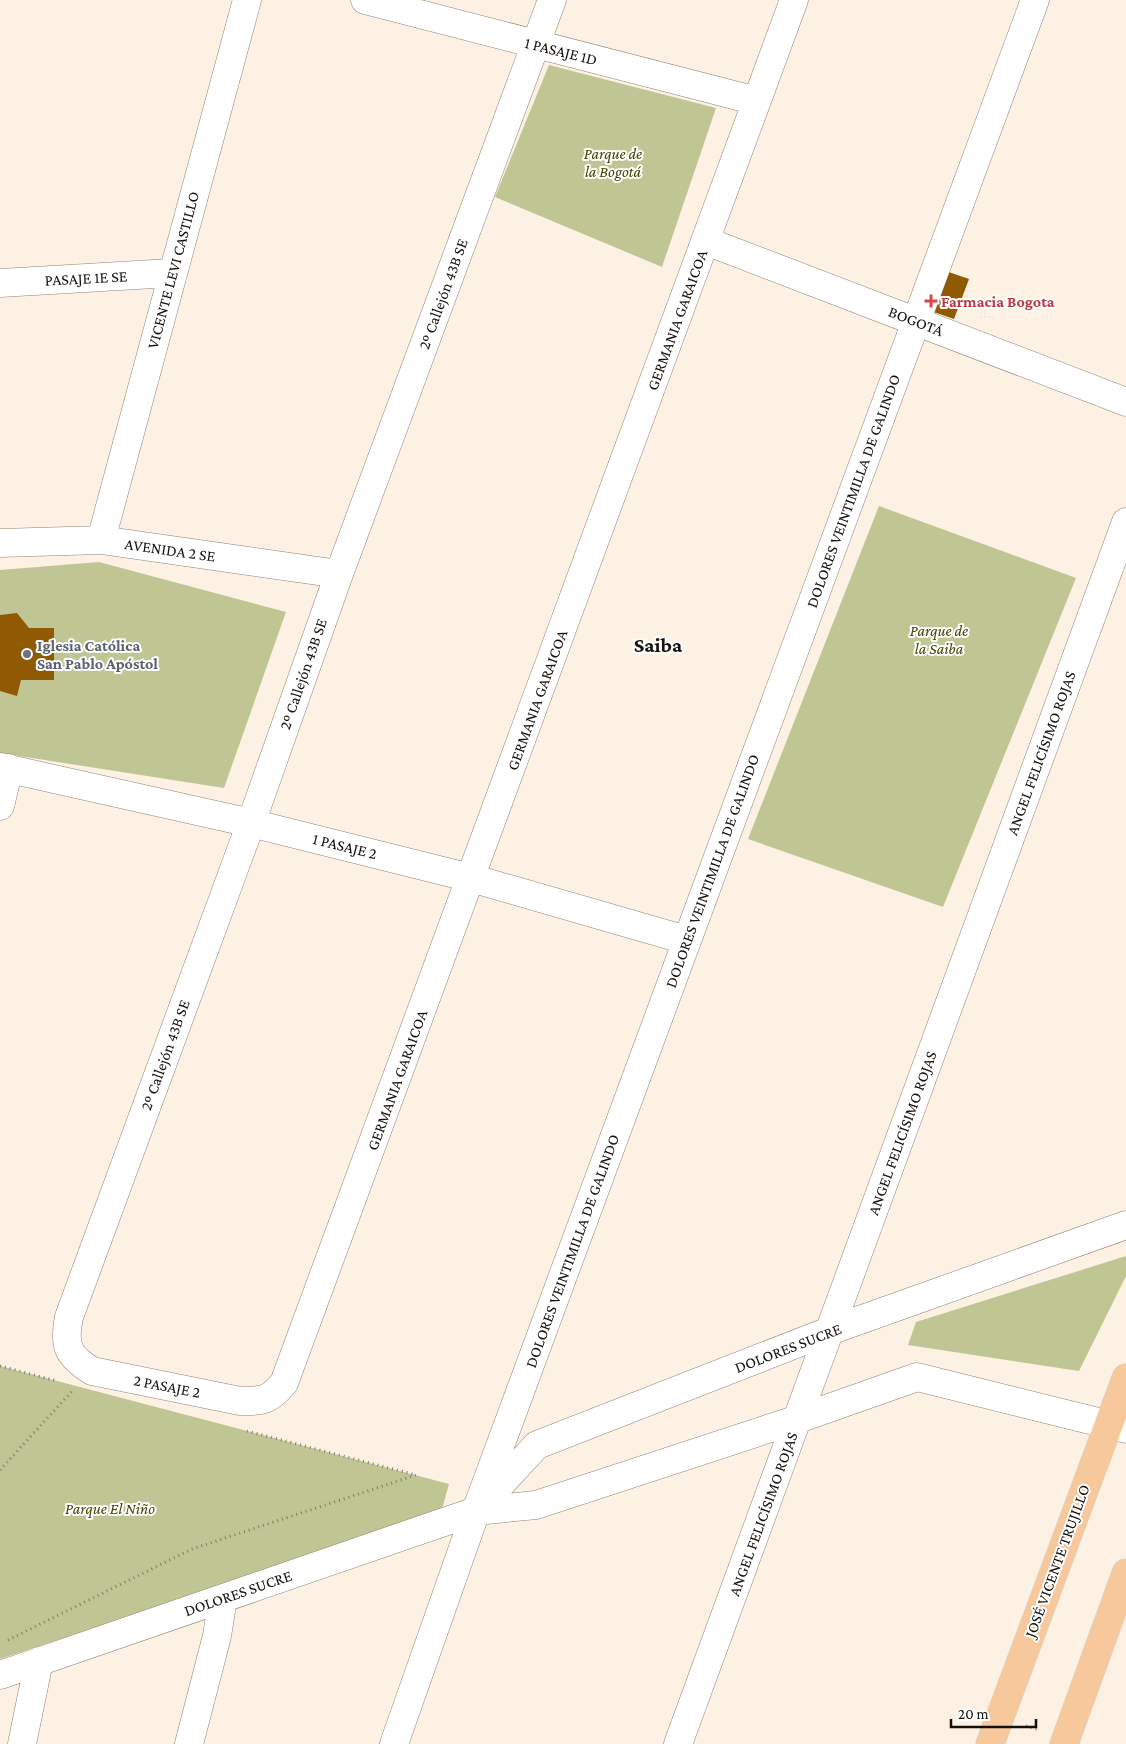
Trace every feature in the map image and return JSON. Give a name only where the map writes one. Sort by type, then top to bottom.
[{"type":"main road","name":"JOSÉ VICENTE TRUJILLO","points":[[990,1744],[1117,1427],[1126,1378]]},
{"type":"main road","points":[[1065,1741],[1126,1572]]},
{"type":"street","name":"VICENTE LEVI CASTILLO","points":[[101,540],[171,273],[246,0]]},
{"type":"street","name":"1 PASAJE 1D","points":[[365,0],[757,101]]},
{"type":"street","name":"2º Callejón 43B SE","points":[[68,1351],[66,1333],[69,1317],[251,823],[338,574],[552,0]]},
{"type":"street","name":"GERMANIA GARAICOA","points":[[273,1396],[284,1384],[291,1368],[794,0]]},
{"type":"street","name":"DOLORES VEINTIMILLA DE GALINDO","points":[[394,1744],[476,1511],[1035,0]]},
{"type":"street","name":"BOGOTÁ","points":[[706,241],[1126,402]]},
{"type":"street","name":"PASAJE 1E SE","points":[[0,283],[171,273]]},
{"type":"street","name":"ANGEL FELICÍSIMO ROJAS","points":[[678,1744],[1126,522]]},
{"type":"street","name":"AVENIDA 2 SE","points":[[0,542],[101,540],[338,574]]},
{"type":"street","name":"1 PASAJE 2","points":[[5,768],[251,823],[471,878],[686,940]]},
{"type":"street","points":[[0,806],[5,768]]},
{"type":"street","name":"DOLORES SUCRE","points":[[476,1511],[537,1445],[829,1331],[1126,1225]]},
{"type":"street","name":"2 PASAJE 2","points":[[68,1351],[78,1362],[92,1371],[240,1401],[260,1401],[273,1396]]},
{"type":"street","name":"DOLORES SUCRE","points":[[0,1675],[476,1511],[536,1505],[798,1418],[917,1376],[1117,1427]]},
{"type":"street","points":[[189,1744],[218,1636],[223,1598]]},
{"type":"street","points":[[22,1744],[39,1662]]},
{"type":"path","points":[[0,1366],[67,1383]]},
{"type":"path","points":[[0,1470],[76,1386]]},
{"type":"path","points":[[0,1644],[192,1549],[416,1475],[246,1430]]},
{"type":"path","points":[[1000,1717],[1065,1741]]},
{"type":"green space","name":"Parque de la Bogotá","points":[[549,65],[716,108],[662,267],[495,197]]},
{"type":"green space","name":"Parque de la Saiba","points":[[879,506],[1076,578],[943,907],[748,839]]},
{"type":"green space","points":[[99,562],[286,612],[224,788],[0,753],[0,570]]},
{"type":"green space","points":[[1126,1256],[1126,1276],[1079,1371],[908,1345],[916,1322]]},
{"type":"green space","name":"Parque El Niño","points":[[0,1366],[449,1484],[441,1513],[0,1659]]},
{"type":"building","points":[[937,268],[969,279],[954,319],[922,308]]},
{"type":"building","name":"Iglesia Católica San Pablo Apóstol","points":[[17,613],[29,628],[54,628],[54,680],[21,680],[17,696],[0,691],[0,615]]},
{"type":"place","name":"Farmacia Bogota","points":[[931,301]]},
{"type":"place","name":"Iglesia Católica San Pablo Apóstol","points":[[27,654]]},
{"type":"district","name":"Saiba","points":[[658,645]]}]
